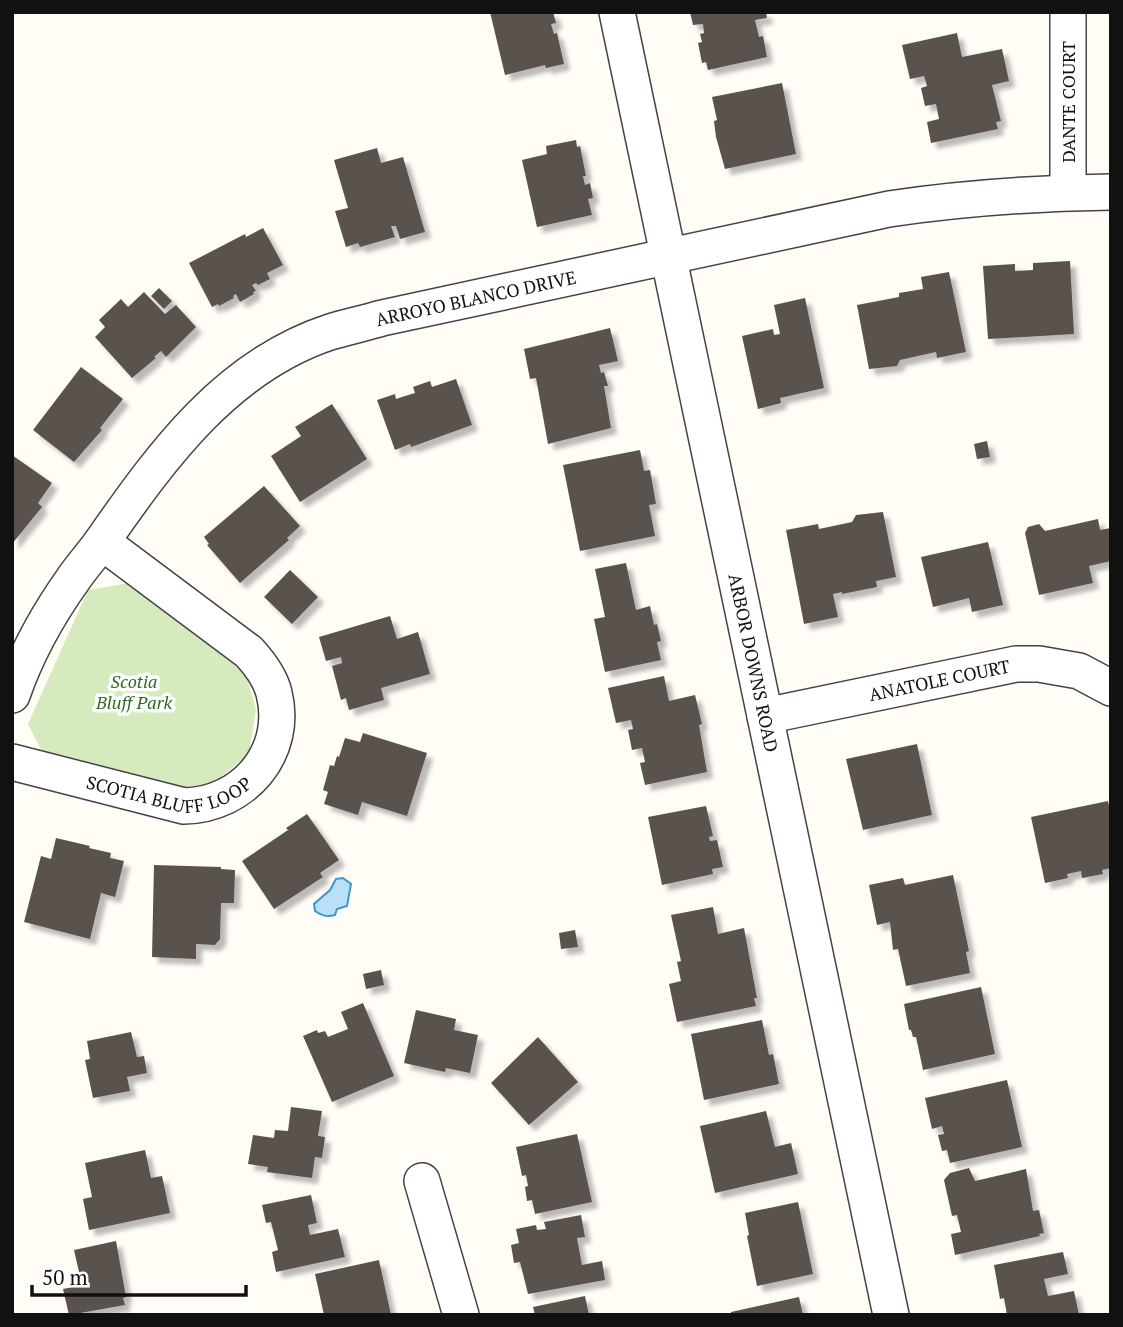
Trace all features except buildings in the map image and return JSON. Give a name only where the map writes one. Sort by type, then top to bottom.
[{"type":"street","name":"ARBOR DOWNS ROAD","points":[[617,12],[891,1315]]},
{"type":"street","name":"DANTE COURT","points":[[1068,12],[1069,192]]},
{"type":"street","name":"ARROYO BLANCO DRIVE","points":[[12,695],[39,634],[74,577],[102,542],[148,475],[193,423],[231,387],[275,357],[329,332],[382,318],[889,209],[1012,194],[1111,192]]},
{"type":"street","name":"SCOTIA BLUFF LOOP","points":[[12,762],[184,806],[198,806],[223,799],[245,785],[262,766],[273,743],[277,717],[274,691],[263,668],[249,652],[102,542]]},
{"type":"street","name":"ANATOLE COURT","points":[[765,716],[1016,664],[1039,664],[1079,671],[1111,688]]},
{"type":"street","points":[[422,1181],[461,1315]]},
{"type":"green space","name":"Scotia Bluff Park","points":[[129,583],[246,674],[256,709],[249,754],[206,789],[179,792],[41,750],[28,724],[88,590]]},
{"type":"water","points":[[343,878],[351,884],[347,906],[337,909],[332,916],[315,911],[314,904],[330,890],[336,879]]}]
